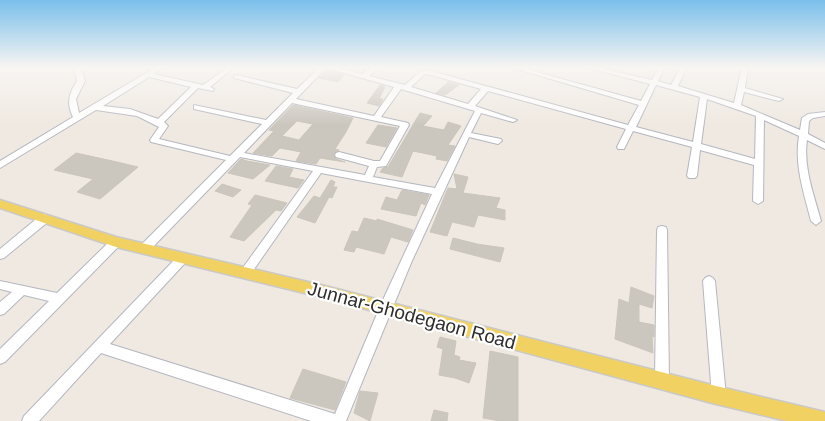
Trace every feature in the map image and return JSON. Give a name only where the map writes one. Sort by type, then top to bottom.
[{"type":"main road","name":"Junnar-Ghodegaon Road","points":[[0,204],[116,242],[182,259],[246,272],[719,396],[825,421]]},
{"type":"street","points":[[77,117],[71,107],[73,94],[78,87]]},
{"type":"street","points":[[0,165],[127,87]]},
{"type":"street","points":[[198,87],[203,88]]},
{"type":"street","points":[[276,87],[298,92]]},
{"type":"street","points":[[144,249],[303,87]]},
{"type":"street","points":[[376,118],[403,87],[513,120]]},
{"type":"street","points":[[481,87],[759,163]]},
{"type":"street","points":[[584,87],[643,104]]},
{"type":"street","points":[[621,147],[651,87]]},
{"type":"street","points":[[668,87],[760,115],[825,146]]},
{"type":"street","points":[[158,122],[203,88]]},
{"type":"street","points":[[339,421],[385,308],[466,134],[475,108],[486,88]]},
{"type":"street","points":[[737,107],[741,89],[779,99]]},
{"type":"street","points":[[692,176],[704,97]]},
{"type":"street","points":[[290,100],[402,124],[406,127],[383,164],[374,164],[339,155]]},
{"type":"street","points":[[93,107],[140,114],[158,122],[164,126],[154,140],[438,192]]},
{"type":"street","points":[[197,107],[267,123]]},
{"type":"street","points":[[816,221],[802,158],[803,135],[807,117],[825,114]]},
{"type":"street","points":[[758,201],[760,115]]},
{"type":"street","points":[[466,134],[498,141]]},
{"type":"street","points":[[368,178],[374,164]]},
{"type":"street","points":[[246,272],[319,169]]},
{"type":"street","points":[[0,254],[46,218]]},
{"type":"street","points":[[662,230],[662,380]]},
{"type":"street","points":[[0,358],[116,242]]},
{"type":"street","points":[[29,421],[182,259]]},
{"type":"street","points":[[709,281],[719,396]]},
{"type":"street","points":[[2,285],[21,291],[60,298]]},
{"type":"street","points":[[0,310],[21,291]]},
{"type":"street","points":[[100,348],[334,421]]},
{"type":"building","points":[[379,87],[385,87],[379,99],[383,99],[379,106],[367,103]]},
{"type":"building","points":[[443,87],[457,87],[445,95],[436,93]]},
{"type":"building","points":[[293,105],[353,118],[335,149],[339,150],[333,154],[336,159],[345,162],[320,158],[316,164],[296,161],[301,152],[280,148],[272,156],[253,153],[274,131],[269,130]],"holes":[[[297,121],[313,124],[299,140],[282,136]]]},
{"type":"building","points":[[420,113],[432,116],[423,126],[444,130],[448,122],[461,126],[448,145],[455,146],[447,161],[436,159],[437,156],[413,151],[402,177],[380,172],[383,168],[388,167]]},
{"type":"building","points":[[378,125],[397,128],[386,147],[366,143]]},
{"type":"building","points":[[76,153],[138,167],[100,199],[77,192],[93,179],[54,170]]},
{"type":"building","points":[[241,159],[270,165],[253,179],[228,173]]},
{"type":"building","points":[[276,166],[293,169],[289,177],[304,180],[298,188],[265,181]]},
{"type":"building","points":[[454,174],[468,177],[463,193],[500,198],[496,208],[505,210],[505,220],[478,215],[474,227],[452,222],[447,236],[430,232],[448,188],[457,189]]},
{"type":"building","points":[[331,180],[335,182],[333,187],[337,187],[332,198],[329,197],[315,223],[297,217],[314,196],[320,198]]},
{"type":"building","points":[[222,184],[241,190],[233,197],[215,191]]},
{"type":"building","points":[[402,190],[429,195],[425,205],[421,203],[416,216],[381,209],[386,197],[397,200]]},
{"type":"building","points":[[255,195],[287,203],[281,211],[276,210],[244,241],[230,237],[252,205],[248,204]]},
{"type":"building","points":[[364,218],[377,221],[377,219],[413,230],[408,242],[391,237],[384,254],[356,247],[354,252],[344,250],[352,231],[358,232]]},
{"type":"building","points":[[453,238],[504,248],[500,262],[450,249]]},
{"type":"building","points":[[631,287],[654,296],[652,308],[639,304],[639,322],[654,325],[654,337],[652,336],[653,353],[615,339],[619,299],[629,303]]},
{"type":"building","points":[[440,337],[456,341],[454,355],[460,357],[459,360],[476,363],[469,383],[439,375],[443,349],[437,347]]},
{"type":"building","points":[[490,351],[518,357],[518,421],[500,421],[483,418]]},
{"type":"building","points":[[303,369],[346,382],[335,410],[290,398]]},
{"type":"building","points":[[360,391],[378,393],[370,421],[354,413]]},
{"type":"building","points":[[434,410],[448,413],[447,421],[431,421]]}]
